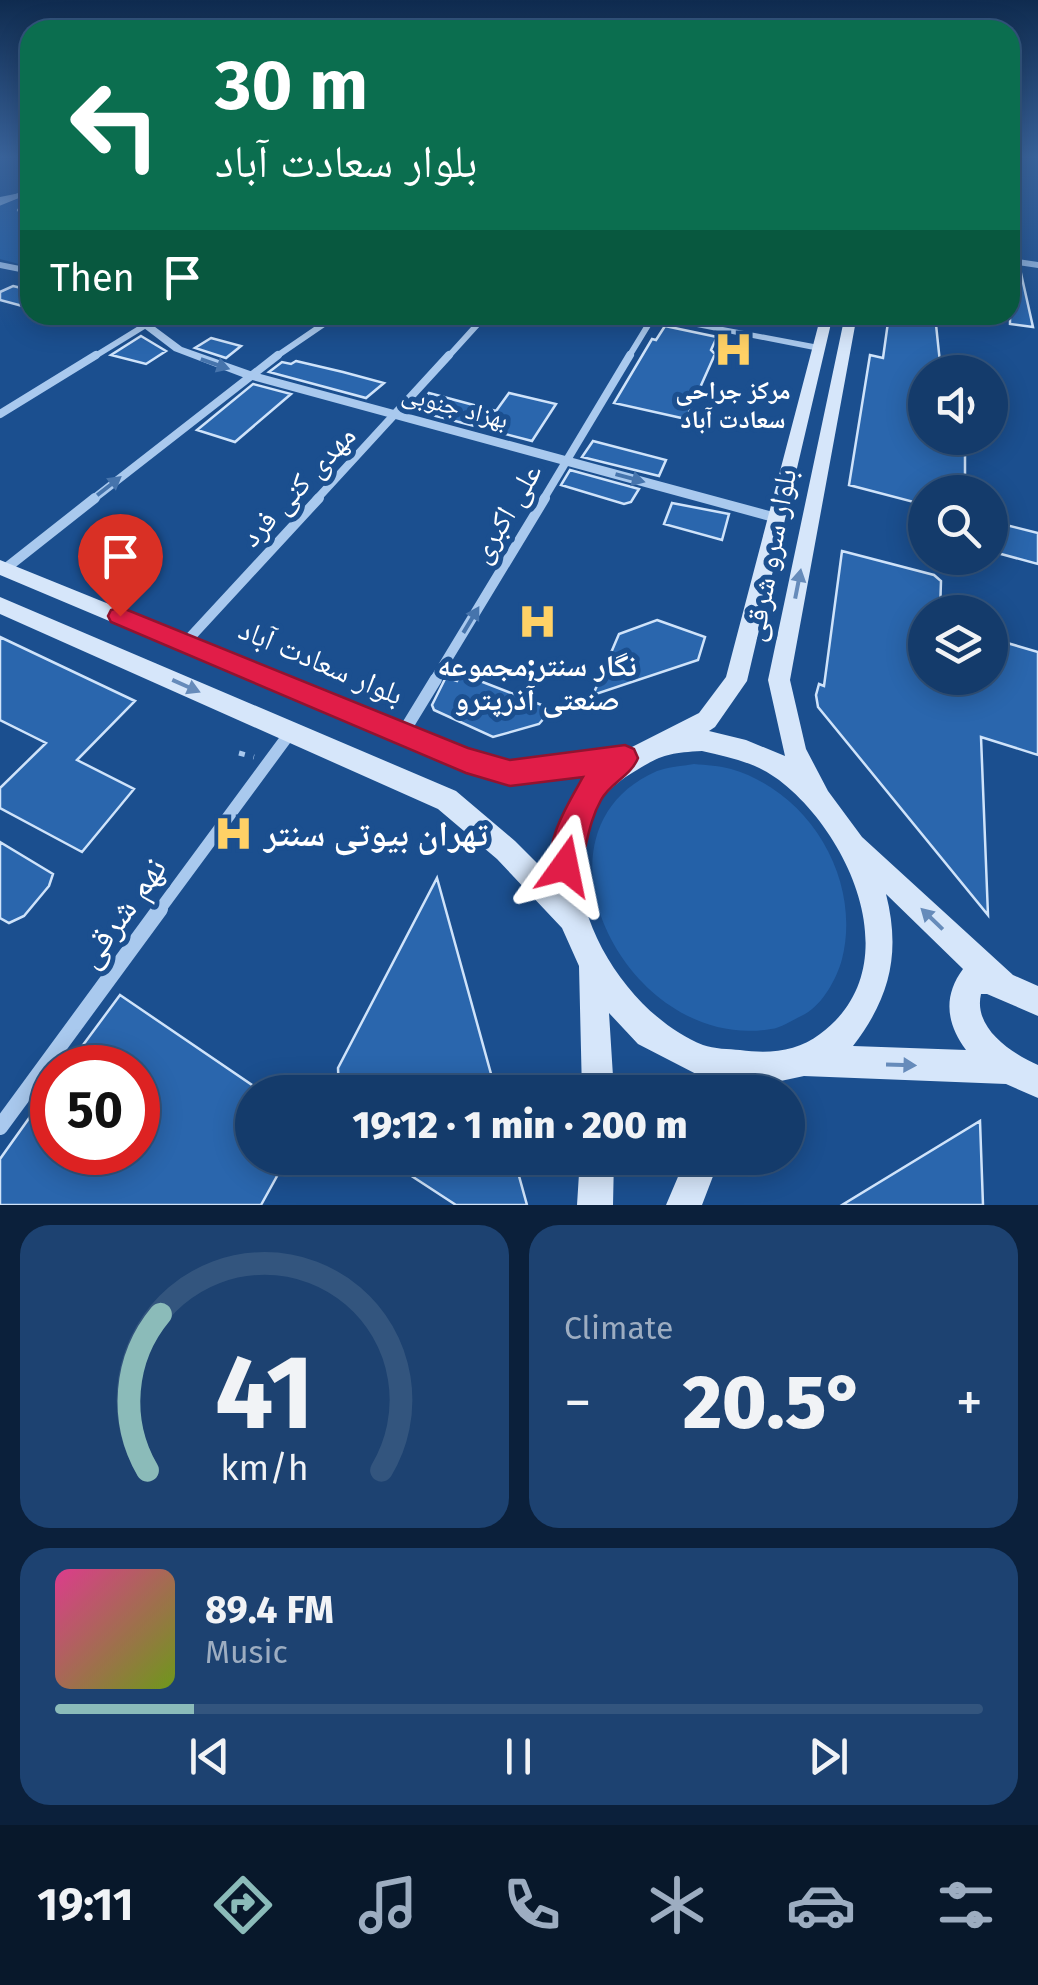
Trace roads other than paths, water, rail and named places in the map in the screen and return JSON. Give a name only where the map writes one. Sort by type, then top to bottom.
[{"type":"main road","name":"بلوار سرو شرقی","points":[[661,743],[707,720],[736,681],[824,325]]},
{"type":"main road","name":"بلوار سرو شرقی","points":[[823,802],[796,752],[779,680],[849,325]]},
{"type":"main road","name":"بلوار سعادت آباد","points":[[3,568],[402,734],[510,773],[625,758]]},
{"type":"main road","points":[[10,610],[42,606],[55,589]]},
{"type":"main road","points":[[10,610],[447,800],[506,850],[570,917]]},
{"type":"main road","points":[[719,1075],[680,1054],[629,1018],[592,970],[570,917],[565,866],[574,820],[594,784],[625,758],[661,743],[702,740],[744,750],[786,770],[823,802],[854,844],[1003,986]]},
{"type":"main road","points":[[758,1075],[792,1066],[838,1040],[868,998],[880,947],[874,894],[854,844]]},
{"type":"main road","points":[[592,970],[597,1075]]},
{"type":"main road","points":[[1023,1075],[970,1033],[962,996],[972,980],[987,979],[1038,1001]]},
{"type":"main road","points":[[803,1060],[1023,1075]]},
{"type":"main road","points":[[595,1205],[596,1175]]},
{"type":"main road","points":[[684,1205],[696,1175]]},
{"type":"street","points":[[3,568],[249,375],[322,325]]},
{"type":"street","name":"مهدی کنی فرد","points":[[185,643],[477,325]]},
{"type":"street","name":"علی اکبری","points":[[402,734],[648,325]]},
{"type":"street","points":[[724,325],[819,346]]},
{"type":"street","name":"بهزاد جنوبی","points":[[144,326],[178,349],[249,375],[777,518]]},
{"type":"street","points":[[0,414],[144,326]]},
{"type":"street","name":"نهم شرقی","points":[[0,1127],[291,732]]},
{"type":"place","name":"مرکز جراحی سعادت آباد","points":[[733,350]]},
{"type":"place","name":"نگار سنتر;مجموعه صنعتی آذرپترو","points":[[537,622]]},
{"type":"place","name":"تهران بیوتی سنتر","points":[[234,834]]}]
